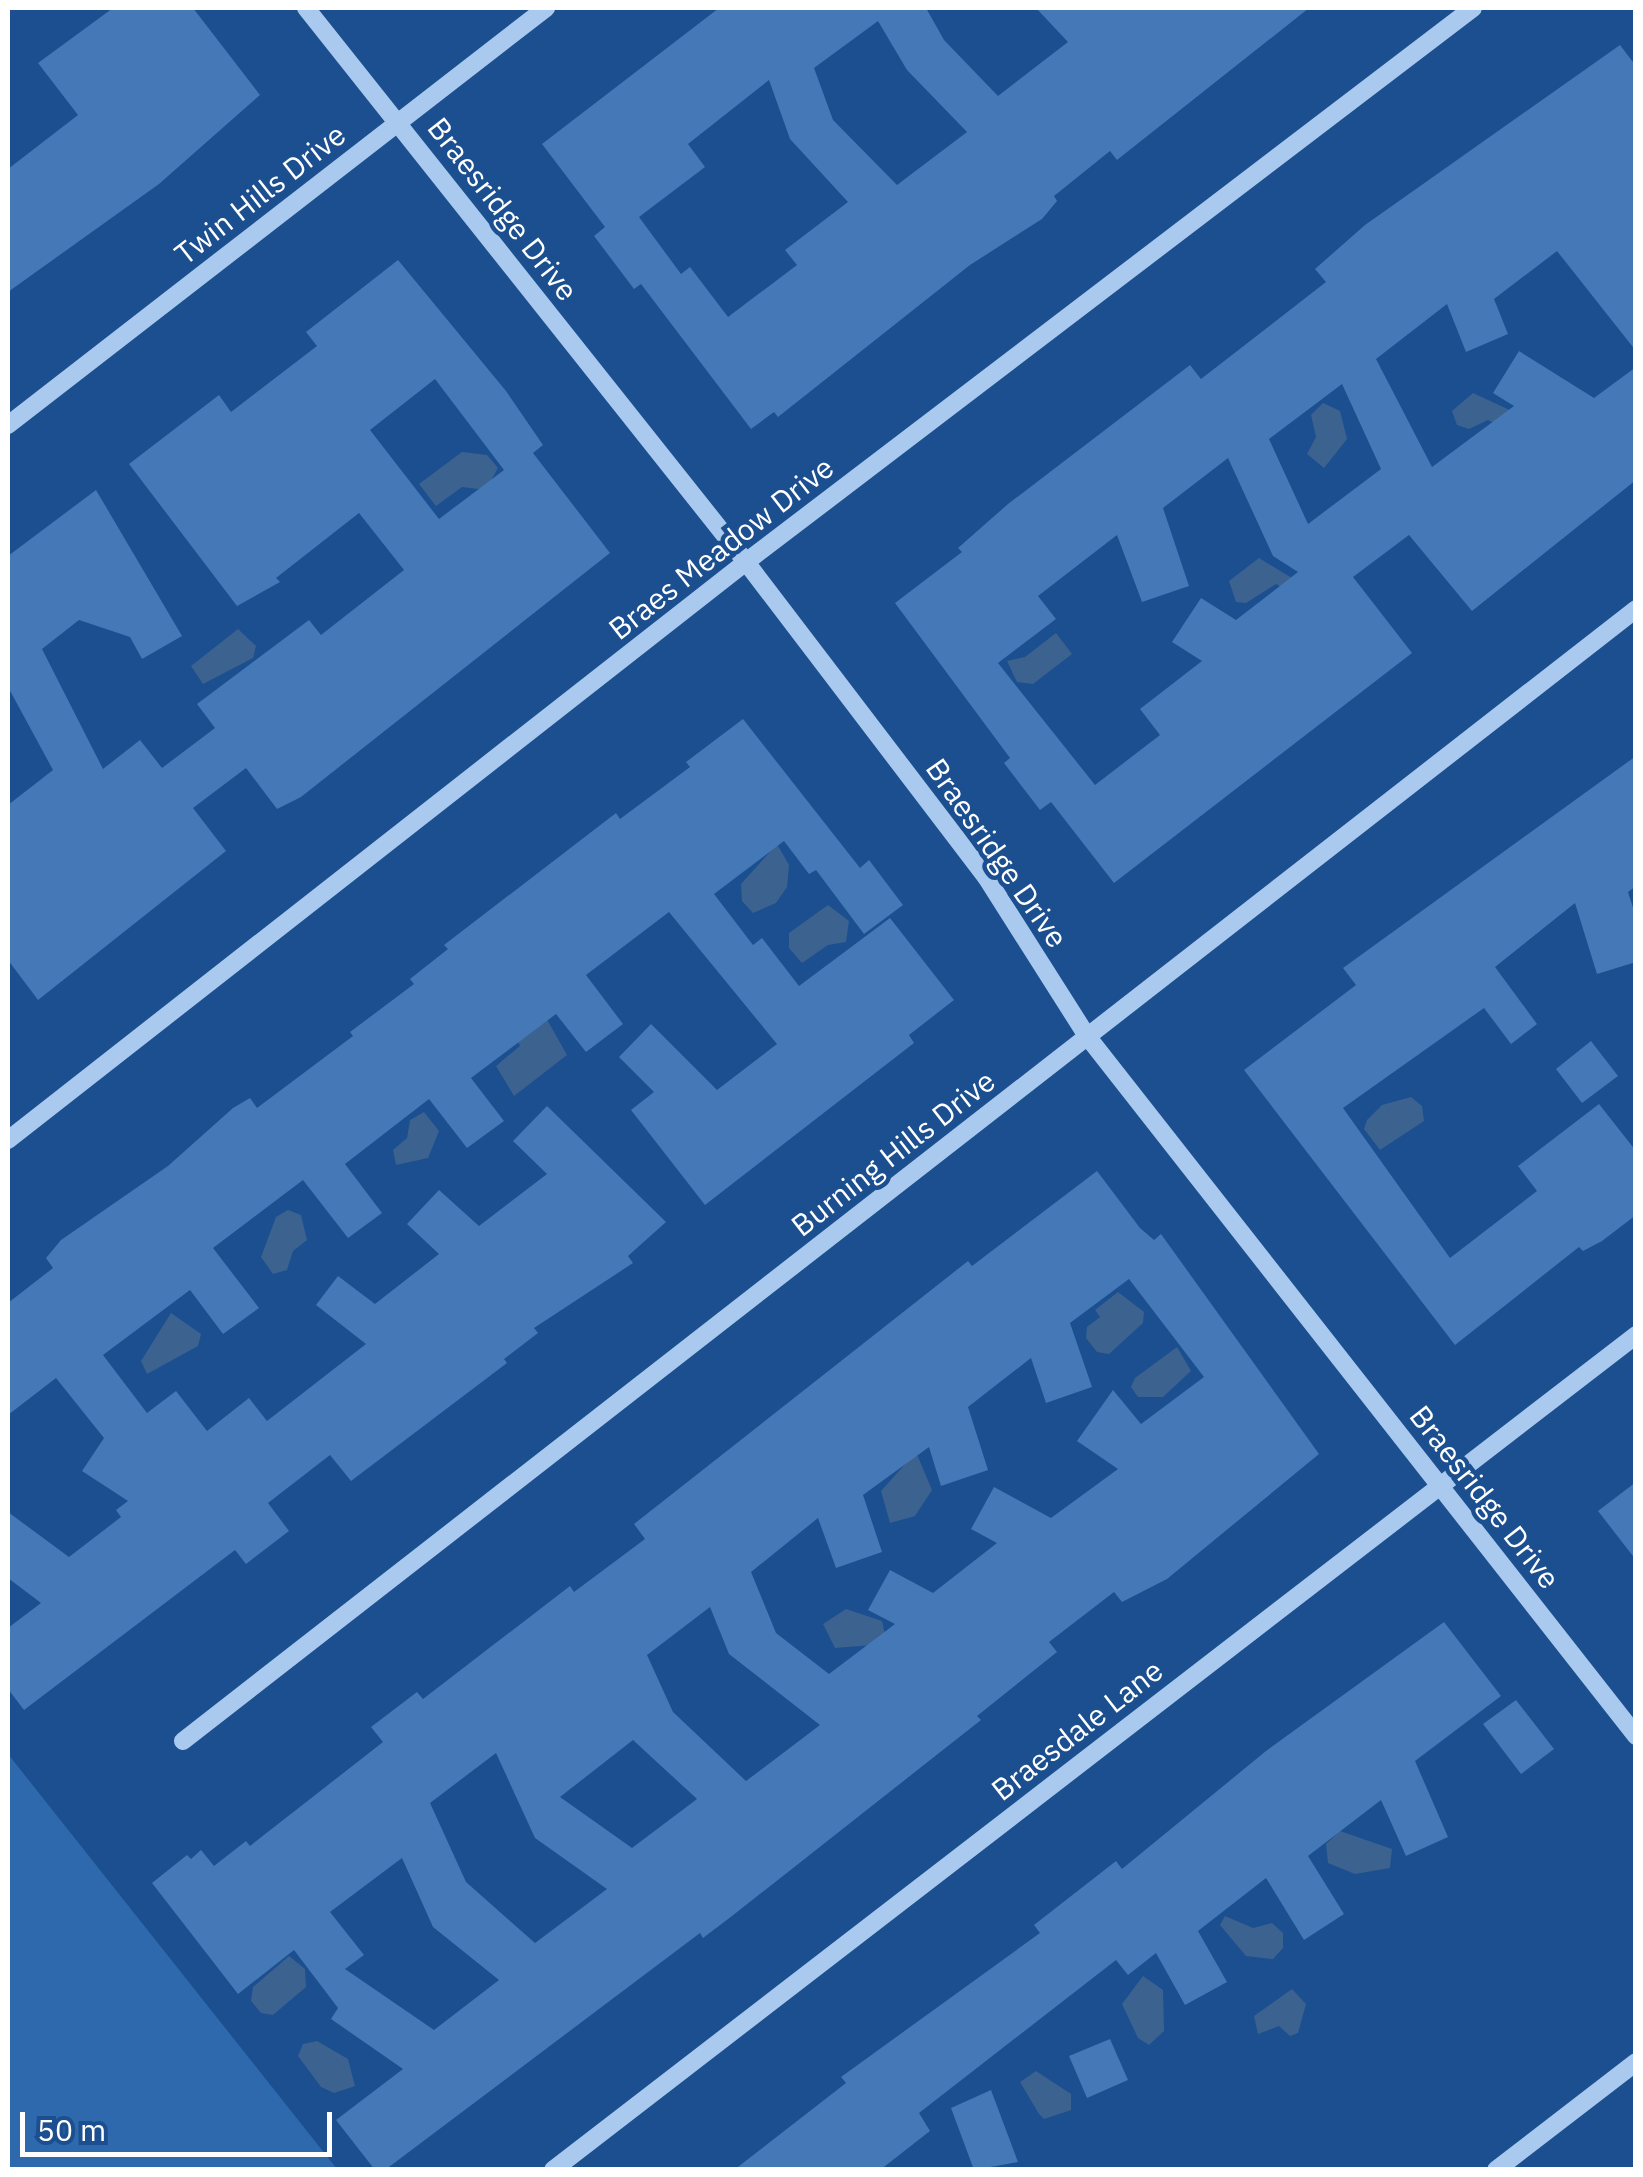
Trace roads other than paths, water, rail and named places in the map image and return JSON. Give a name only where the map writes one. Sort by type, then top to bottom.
[{"type":"street","name":"Braesridge Drive","points":[[306,8],[746,562],[986,877],[1087,1036],[1636,1736]]},
{"type":"street","name":"Twin Hills Drive","points":[[8,425],[546,8]]},
{"type":"street","name":"Braes Meadow Drive","points":[[8,1140],[746,562],[1473,8]]},
{"type":"street","name":"Burning Hills Drive","points":[[183,1741],[1636,608]]},
{"type":"street","name":"Braesdale Lane","points":[[554,2170],[1636,1335]]},
{"type":"street","points":[[1496,2170],[1636,2062]]}]
